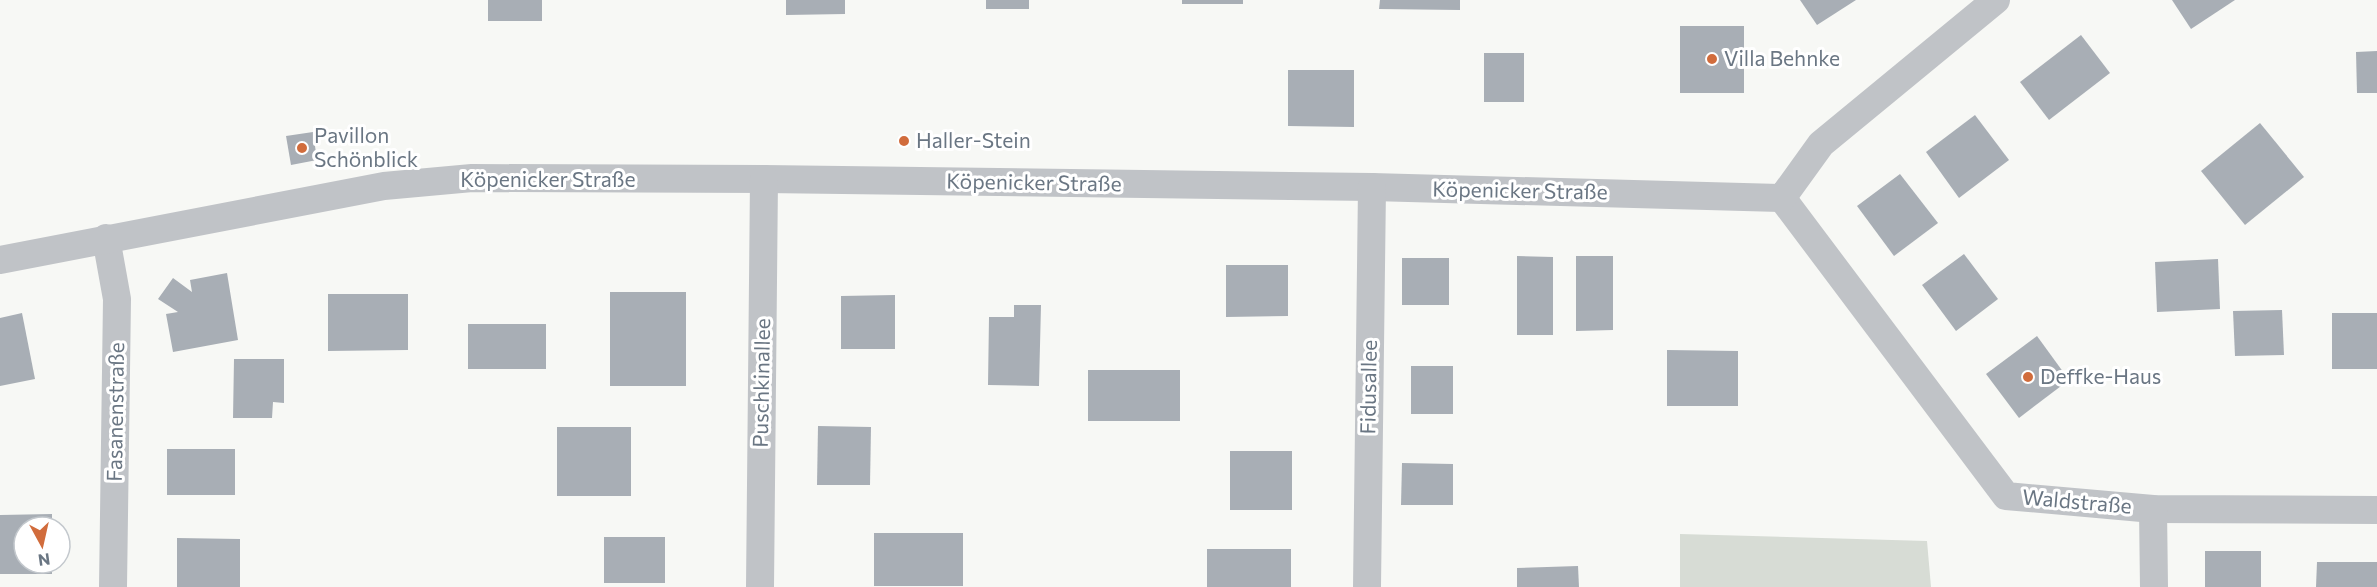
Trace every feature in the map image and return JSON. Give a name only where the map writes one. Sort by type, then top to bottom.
[{"type":"street","points":[[1782,198],[1821,144],[1996,0]]},
{"type":"street","name":"Köpenicker Straße","points":[[0,260],[384,186],[472,178],[764,179],[1372,187],[1782,198]]},
{"type":"street","name":"Puschkinallee","points":[[760,587],[764,179]]},
{"type":"street","name":"Fidusallee","points":[[1366,587],[1372,187]]},
{"type":"street","name":"Waldstraße","points":[[1782,198],[2006,496],[2153,509],[2377,510]]},
{"type":"street","name":"Fasanenstraße","points":[[106,238],[117,299],[113,587]]},
{"type":"street","points":[[2153,509],[2154,587]]},
{"type":"shaded area","points":[[1680,534],[1927,541],[1931,587],[1680,587]]},
{"type":"building","points":[[488,0],[542,0],[542,21],[488,21]]},
{"type":"building","points":[[786,0],[845,0],[845,14],[786,15]]},
{"type":"building","points":[[986,0],[1029,0],[1029,9],[986,9]]},
{"type":"building","points":[[1182,0],[1243,0],[1243,4],[1182,4]]},
{"type":"building","points":[[1380,0],[1460,0],[1460,10],[1379,9]]},
{"type":"building","points":[[1800,0],[1856,0],[1817,25]]},
{"type":"building","points":[[2172,0],[2235,0],[2191,29]]},
{"type":"building","name":"Villa Behnke","points":[[1680,26],[1744,26],[1744,93],[1680,93]]},
{"type":"building","points":[[2081,35],[2110,73],[2049,120],[2020,82]]},
{"type":"building","points":[[2377,51],[2377,93],[2357,93],[2356,52]]},
{"type":"building","points":[[1484,53],[1524,53],[1524,102],[1484,102]]},
{"type":"building","points":[[1288,70],[1354,70],[1354,127],[1288,126]]},
{"type":"building","points":[[1975,115],[2009,160],[1959,198],[1926,152]]},
{"type":"building","points":[[2260,123],[2304,177],[2245,225],[2201,171]]},
{"type":"building","name":"Pavillon Schönblick","points":[[313,132],[317,160],[291,165],[286,136]]},
{"type":"building","points":[[1900,174],[1938,223],[1894,256],[1857,206]]},
{"type":"building","points":[[1964,254],[1998,299],[1956,331],[1922,285]]},
{"type":"building","points":[[1517,256],[1553,257],[1553,335],[1517,335]]},
{"type":"building","points":[[1576,256],[1613,256],[1613,330],[1576,331]]},
{"type":"building","points":[[1402,258],[1449,258],[1449,305],[1402,305]]},
{"type":"building","points":[[2218,259],[2220,309],[2157,312],[2155,262]]},
{"type":"building","points":[[1226,265],[1288,265],[1288,316],[1226,317]]},
{"type":"building","points":[[227,273],[238,340],[173,352],[166,314],[178,312],[158,299],[173,278],[192,292],[190,280]]},
{"type":"building","points":[[610,292],[686,292],[686,386],[610,386]]},
{"type":"building","points":[[328,294],[408,294],[408,350],[328,351]]},
{"type":"building","points":[[895,295],[895,349],[841,349],[841,296]]},
{"type":"building","points":[[1014,305],[1041,305],[1039,386],[988,385],[989,317],[1014,317]]},
{"type":"building","points":[[2282,310],[2284,355],[2235,356],[2233,311]]},
{"type":"building","points":[[22,313],[35,379],[0,386],[0,318]]},
{"type":"building","points":[[2332,313],[2377,313],[2377,369],[2332,369]]},
{"type":"building","points":[[468,324],[546,324],[546,369],[468,369]]},
{"type":"building","name":"Deffke-Haus","points":[[2037,336],[2069,380],[2019,418],[1986,374]]},
{"type":"building","points":[[1667,350],[1738,351],[1738,406],[1667,406]]},
{"type":"building","points":[[234,359],[284,359],[284,403],[273,402],[272,418],[233,418]]},
{"type":"building","points":[[1411,366],[1453,366],[1453,414],[1411,414]]},
{"type":"building","points":[[1088,370],[1180,370],[1180,421],[1088,421]]},
{"type":"building","points":[[818,426],[871,427],[870,485],[817,485]]},
{"type":"building","points":[[557,427],[631,427],[631,496],[557,496]]},
{"type":"building","points":[[167,449],[235,449],[235,495],[167,495]]},
{"type":"building","points":[[1230,451],[1292,451],[1292,510],[1230,510]]},
{"type":"building","points":[[1402,463],[1453,464],[1453,505],[1401,505]]},
{"type":"building","points":[[52,514],[12,515],[12,574],[0,574],[0,515]]},
{"type":"building","points":[[874,533],[963,533],[963,586],[874,586]]},
{"type":"building","points":[[604,537],[665,537],[665,583],[604,583]]},
{"type":"building","points":[[177,538],[240,539],[240,587],[177,587]]},
{"type":"building","points":[[1207,549],[1291,549],[1291,587],[1207,587]]},
{"type":"building","points":[[2205,551],[2261,551],[2261,587],[2205,587]]},
{"type":"building","points":[[2317,562],[2377,562],[2377,587],[2316,587]]},
{"type":"building","points":[[1578,566],[1579,587],[1517,587],[1517,568]]},
{"type":"place","name":"Villa Behnke","points":[[1712,59]]},
{"type":"place","name":"Haller-Stein","points":[[904,141]]},
{"type":"place","name":"Pavillon Schönblick","points":[[302,148]]},
{"type":"place","name":"Deffke-Haus","points":[[2028,377]]}]
